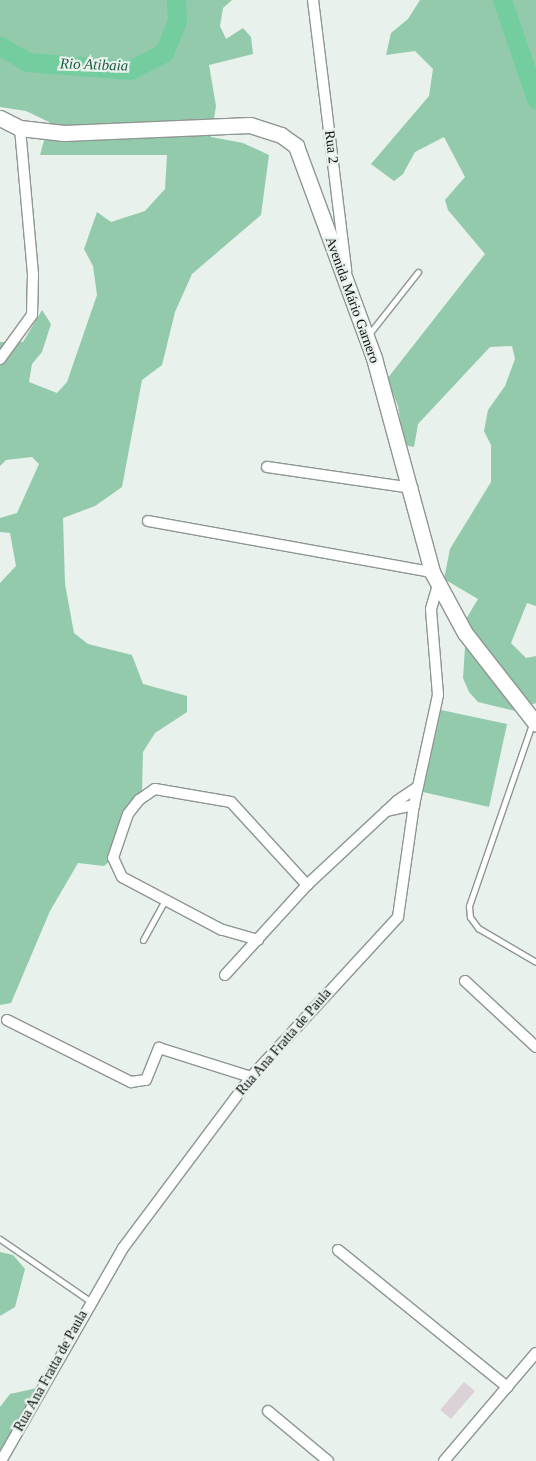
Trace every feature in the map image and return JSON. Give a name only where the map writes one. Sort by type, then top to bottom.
[{"type":"main road","name":"Avenida Mário Garnero","points":[[0,118],[20,128],[64,132],[240,125],[281,135],[304,159],[349,294],[366,338],[412,488],[435,578],[465,633],[535,722]]},
{"type":"street","name":"Rua 2","points":[[313,0],[349,294]]},
{"type":"street","points":[[0,359],[32,315],[34,274],[20,128]]},
{"type":"street","points":[[267,466],[412,488]]},
{"type":"street","points":[[148,521],[435,578]]},
{"type":"street","name":"Rua Ana Fratta de Paula","points":[[1,1461],[90,1301],[123,1248],[251,1077],[398,917],[414,805],[438,695],[431,609],[435,578]]},
{"type":"street","points":[[225,975],[307,885],[386,811],[418,787]]},
{"type":"street","points":[[258,940],[222,930],[122,877],[113,858],[128,814],[155,789],[232,802],[307,885]]},
{"type":"street","points":[[386,811],[414,805]]},
{"type":"street","points":[[465,981],[536,1047]]},
{"type":"street","points":[[7,1020],[131,1082],[146,1080],[159,1048],[251,1077]]},
{"type":"street","points":[[338,1250],[506,1387]]},
{"type":"street","points":[[444,1461],[536,1353]]},
{"type":"street","points":[[268,1411],[328,1461]]},
{"type":"lane","points":[[314,12],[319,0]]},
{"type":"lane","points":[[366,338],[418,272]]},
{"type":"lane","points":[[535,722],[469,906],[470,917],[478,928],[536,962]]},
{"type":"lane","points":[[143,940],[164,900]]},
{"type":"lane","points":[[0,1238],[90,1301]]},
{"type":"green space","points":[[0,0],[232,0],[223,8],[220,26],[226,39],[243,28],[251,37],[253,54],[209,65],[216,106],[211,137],[243,143],[269,155],[261,215],[192,274],[175,312],[162,365],[142,380],[122,487],[95,506],[63,518],[65,584],[74,633],[88,644],[132,655],[143,684],[187,696],[187,712],[155,733],[143,752],[142,792],[117,855],[104,866],[78,863],[50,911],[11,1003],[0,1005],[0,583],[16,566],[10,533],[0,532],[0,518],[17,513],[39,464],[32,457],[6,460],[0,466],[0,342],[23,342],[42,310],[51,324],[42,352],[32,364],[29,382],[57,393],[67,382],[97,295],[93,266],[84,249],[97,212],[111,222],[145,211],[165,189],[167,155],[40,155],[49,122],[26,111],[0,107]]},
{"type":"green space","points":[[420,0],[536,0],[536,606],[527,603],[511,643],[526,658],[536,656],[536,703],[515,711],[478,702],[469,692],[463,678],[465,647],[477,635],[466,619],[478,599],[444,579],[450,549],[491,482],[491,445],[484,431],[488,410],[505,386],[515,359],[512,346],[490,347],[418,424],[414,447],[404,445],[398,406],[387,379],[485,254],[448,210],[445,200],[465,177],[444,137],[415,152],[403,174],[394,181],[371,164],[429,96],[433,69],[415,51],[386,55],[391,33],[408,19]]},
{"type":"green space","points":[[441,710],[507,724],[489,807],[423,792]]},
{"type":"green space","points":[[0,1252],[13,1255],[25,1269],[15,1307],[0,1316]]},
{"type":"green space","points":[[37,1388],[0,1455],[0,1407],[10,1394]]},
{"type":"building","points":[[464,1382],[475,1391],[451,1419],[440,1410]]},
{"type":"waterway","name":"Rio Atibaia","points":[[0,46],[28,62],[130,70],[164,53],[177,21],[176,0]]},
{"type":"waterway","name":"Rio Atibaia","points":[[502,0],[536,99]]}]
